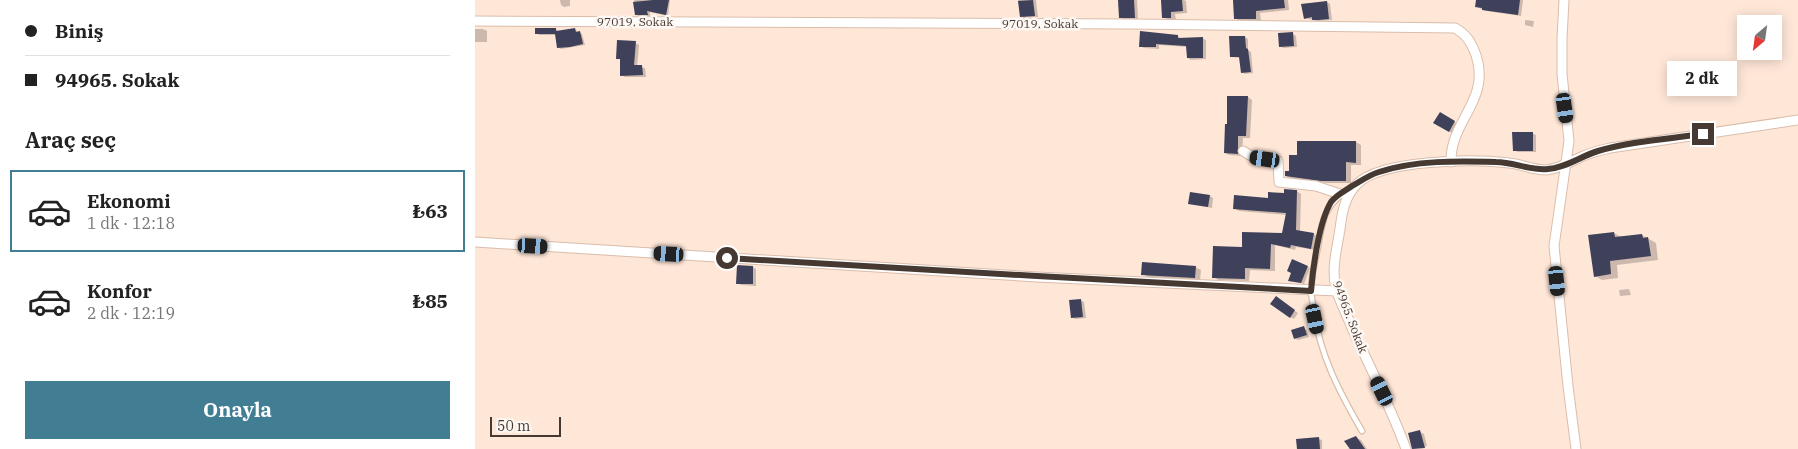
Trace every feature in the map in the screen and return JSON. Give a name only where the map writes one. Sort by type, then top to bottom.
[{"type":"street","points":[[1564,0],[1562,74],[1569,141],[1554,246],[1567,386],[1576,449]]},
{"type":"street","name":"97019. Sokak","points":[[475,21],[1121,24],[1455,28],[1469,39],[1479,64],[1480,78],[1471,106],[1453,140],[1451,162]]},
{"type":"street","points":[[1357,183],[1394,167],[1451,162],[1496,162],[1546,170],[1610,148],[1798,120]]},
{"type":"street","points":[[1243,151],[1253,157],[1278,161],[1279,182],[1316,186],[1340,194]]},
{"type":"street","name":"94965. Sokak","points":[[1357,183],[1345,202],[1333,271],[1337,291],[1406,449]]},
{"type":"street","points":[[475,242],[1027,276],[1337,291]]},
{"type":"lane","points":[[1357,183],[1340,194],[1331,203],[1325,216],[1319,236],[1311,291],[1323,354],[1339,391],[1362,431]]},
{"type":"building","points":[[669,0],[666,15],[647,11],[648,15],[635,15],[633,2]]},
{"type":"building","points":[[1033,0],[1035,16],[1020,17],[1018,1]]},
{"type":"building","points":[[1118,0],[1134,0],[1135,18],[1119,18]]},
{"type":"building","points":[[1161,0],[1182,0],[1183,11],[1171,12],[1171,18],[1162,18]]},
{"type":"building","points":[[1233,0],[1284,0],[1285,8],[1256,11],[1256,19],[1234,19]]},
{"type":"building","points":[[1476,0],[1520,0],[1518,15],[1482,10],[1482,8],[1475,7]]},
{"type":"building","points":[[1327,1],[1329,19],[1312,20],[1312,17],[1304,19],[1301,4]]},
{"type":"building","points":[[535,28],[556,28],[556,31],[575,28],[576,32],[580,31],[583,44],[557,48],[555,34],[535,34]]},
{"type":"building","points":[[1140,31],[1178,35],[1178,38],[1203,37],[1203,58],[1187,58],[1186,46],[1156,44],[1156,47],[1139,47]]},
{"type":"building","points":[[1293,32],[1294,46],[1279,47],[1278,33]]},
{"type":"building","points":[[1229,36],[1245,36],[1251,72],[1241,73],[1239,57],[1230,57]]},
{"type":"building","points":[[617,40],[636,41],[634,65],[642,65],[643,75],[620,76],[620,59],[616,59]]},
{"type":"building","points":[[1227,96],[1248,96],[1246,136],[1238,136],[1238,154],[1224,153]]},
{"type":"building","points":[[1440,112],[1455,121],[1449,132],[1433,123]]},
{"type":"building","points":[[1512,132],[1533,132],[1533,151],[1513,151]]},
{"type":"building","points":[[1297,141],[1356,141],[1356,163],[1346,162],[1346,181],[1321,181],[1285,176],[1285,171],[1289,171],[1289,155],[1297,155]]},
{"type":"building","points":[[1284,189],[1297,190],[1296,230],[1314,233],[1311,249],[1291,245],[1290,248],[1271,244],[1270,269],[1245,268],[1245,279],[1212,278],[1213,246],[1242,247],[1242,232],[1282,233],[1286,213],[1233,209],[1234,195],[1268,198],[1268,192],[1284,193]]},
{"type":"building","points":[[1190,192],[1210,195],[1208,207],[1188,204]]},
{"type":"building","points":[[1614,232],[1615,237],[1642,234],[1643,238],[1648,237],[1651,256],[1610,261],[1611,274],[1594,277],[1588,235]]},
{"type":"building","points":[[1292,259],[1308,266],[1301,283],[1288,281],[1291,273],[1287,271]]},
{"type":"building","points":[[1142,262],[1196,266],[1195,278],[1141,275]]},
{"type":"building","points":[[737,265],[753,266],[753,284],[736,284]]},
{"type":"building","points":[[1276,296],[1295,310],[1290,318],[1270,304]]},
{"type":"building","points":[[1081,299],[1083,317],[1071,318],[1069,300]]},
{"type":"building","points":[[1304,326],[1307,335],[1294,339],[1291,330]]},
{"type":"building","points":[[1420,430],[1425,448],[1412,449],[1408,433]]},
{"type":"building","points":[[1356,436],[1365,449],[1350,449],[1344,441]]},
{"type":"building","points":[[1319,437],[1320,449],[1297,449],[1296,439]]},
{"type":"route","points":[[727,258],[1311,291],[1319,236],[1327,209],[1340,194],[1366,177],[1378,172],[1394,167],[1415,164],[1451,162],[1511,163],[1533,169],[1546,170],[1610,148],[1703,134]]}]
